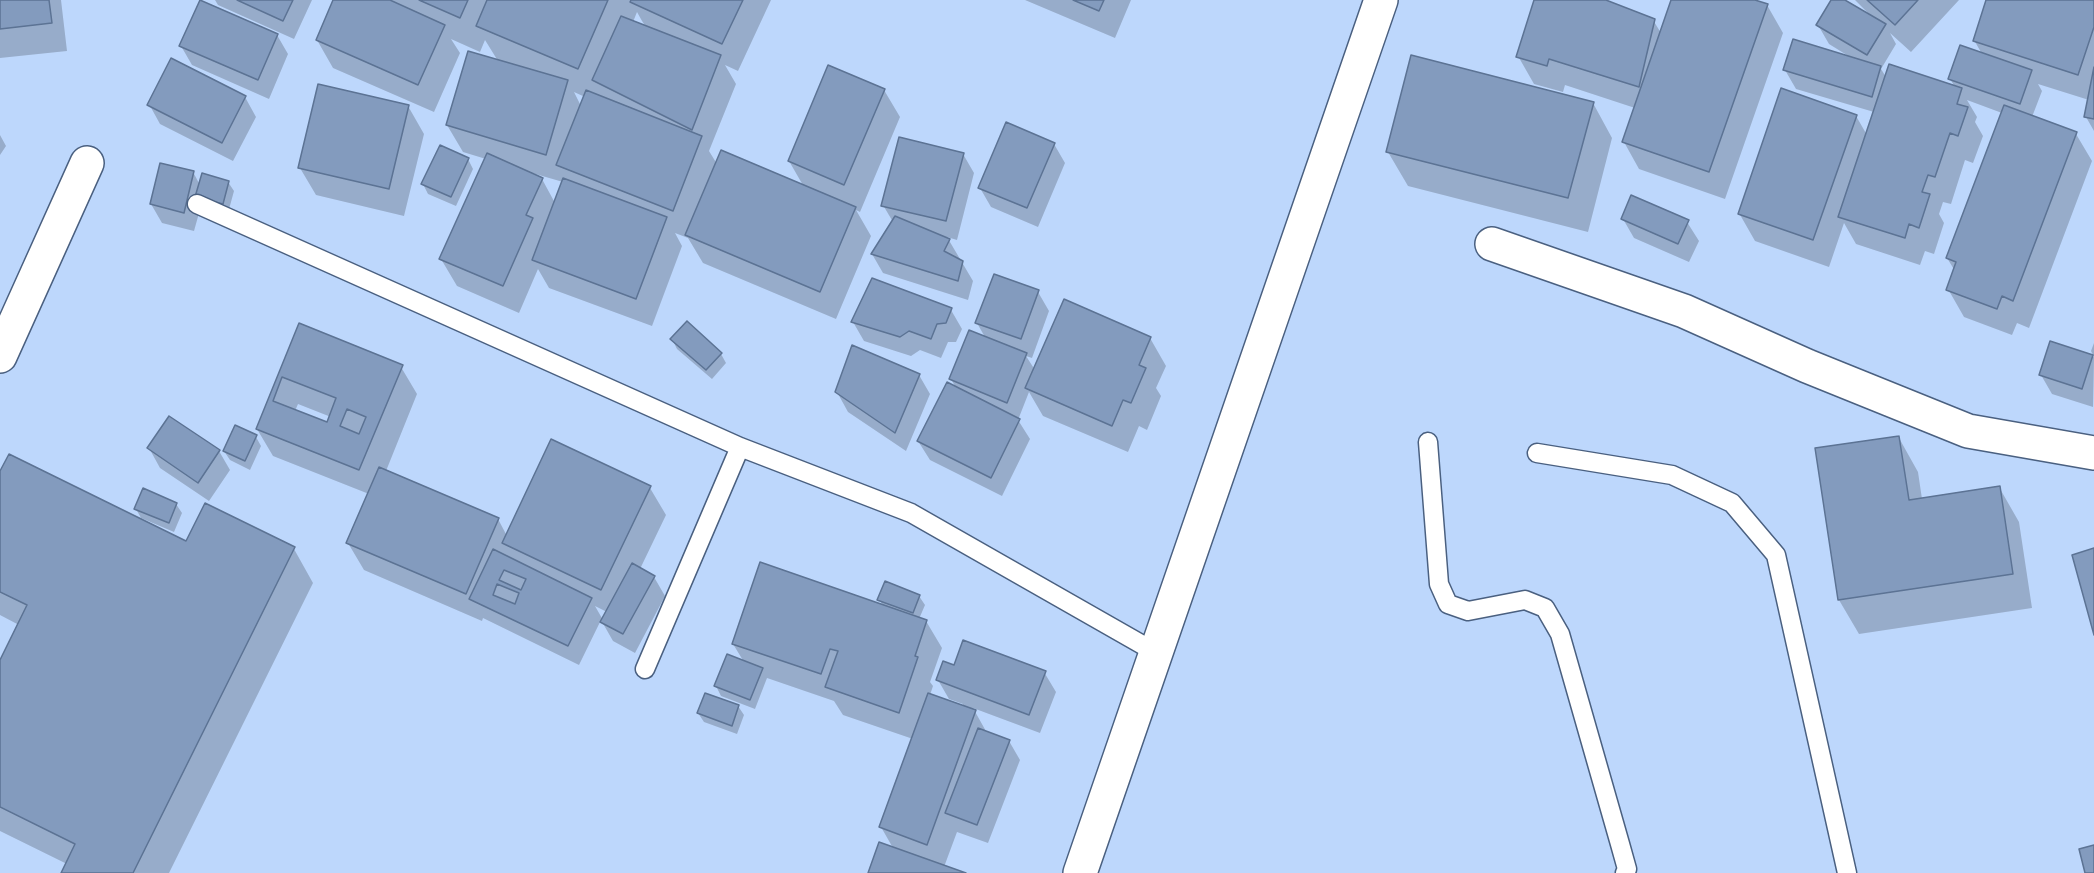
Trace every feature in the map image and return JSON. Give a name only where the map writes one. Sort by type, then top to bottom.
[{"type":"street","points":[[1080,873],[1381,0]]},
{"type":"street","points":[[0,356],[87,163]]},
{"type":"street","points":[[1492,244],[1684,311],[1807,366],[1968,431],[2094,453]]},
{"type":"lane","points":[[197,204],[740,447],[911,513],[1155,652]]},
{"type":"lane","points":[[1428,442],[1439,584],[1448,604],[1468,611],[1525,600],[1545,608],[1560,634],[1627,869],[1625,873]]},
{"type":"lane","points":[[645,669],[740,447]]},
{"type":"lane","points":[[1537,453],[1672,475],[1732,503],[1776,555],[1847,873]]},
{"type":"building","points":[[0,0],[49,0],[52,23],[0,29]]},
{"type":"building","points":[[200,0],[278,34],[258,80],[179,46]]},
{"type":"building","points":[[237,0],[293,0],[283,21]]},
{"type":"building","points":[[333,0],[390,0],[445,25],[418,85],[316,40]]},
{"type":"building","points":[[419,0],[468,0],[460,18]]},
{"type":"building","points":[[487,0],[608,0],[578,69],[476,26]]},
{"type":"building","points":[[631,0],[743,0],[722,44],[630,2]]},
{"type":"building","points":[[1073,0],[1104,0],[1099,11]]},
{"type":"building","points":[[1534,0],[1606,0],[1655,19],[1639,87],[1549,59],[1547,66],[1516,57]]},
{"type":"building","points":[[1671,0],[1755,0],[1768,4],[1709,172],[1622,142]]},
{"type":"building","points":[[1831,0],[1845,0],[1886,24],[1867,55],[1816,25]]},
{"type":"building","points":[[1867,0],[1918,0],[1895,25]]},
{"type":"building","points":[[1986,0],[2094,0],[2094,27],[2078,75],[1973,41]]},
{"type":"building","points":[[621,16],[721,55],[692,130],[592,80]]},
{"type":"building","points":[[1793,39],[1881,66],[1872,97],[1783,70]]},
{"type":"building","points":[[1960,45],[2032,70],[2020,104],[1948,79]]},
{"type":"building","points":[[468,51],[568,80],[546,155],[446,125]]},
{"type":"building","points":[[1411,55],[1594,102],[1568,198],[1386,152]]},
{"type":"building","points":[[171,58],[246,96],[222,143],[147,105]]},
{"type":"building","points":[[1889,64],[1962,88],[1957,104],[1968,107],[1958,136],[1950,133],[1935,177],[1928,175],[1922,192],[1930,194],[1919,228],[1909,224],[1905,238],[1838,217]]},
{"type":"building","points":[[828,65],[885,89],[844,185],[788,161]]},
{"type":"building","points":[[2094,67],[2094,119],[2084,117]]},
{"type":"building","points":[[318,84],[409,105],[389,189],[298,168]]},
{"type":"building","points":[[1781,88],[1857,115],[1813,240],[1738,214]]},
{"type":"building","points":[[586,90],[702,136],[673,211],[556,165]]},
{"type":"building","points":[[2004,105],[2077,132],[2013,301],[2002,296],[1997,309],[1946,290],[1956,262],[1946,258]]},
{"type":"building","points":[[1006,122],[1055,143],[1027,208],[978,188]]},
{"type":"building","points":[[899,137],[964,153],[946,221],[881,206]]},
{"type":"building","points":[[440,145],[469,158],[451,197],[421,184]]},
{"type":"building","points":[[721,150],[856,207],[820,292],[685,235]]},
{"type":"building","points":[[487,153],[543,178],[526,215],[533,218],[503,286],[439,259]]},
{"type":"building","points":[[160,163],[194,171],[184,213],[150,204]]},
{"type":"building","points":[[202,173],[229,181],[223,204],[195,197]]},
{"type":"building","points":[[563,178],[667,217],[636,299],[532,260]]},
{"type":"building","points":[[1631,195],[1689,220],[1678,244],[1621,219]]},
{"type":"building","points":[[895,216],[950,239],[944,251],[963,261],[958,281],[871,254]]},
{"type":"building","points":[[994,274],[1039,290],[1021,339],[975,323]]},
{"type":"building","points":[[872,278],[952,308],[946,323],[937,324],[931,339],[909,331],[900,337],[851,322]]},
{"type":"building","points":[[1064,299],[1151,337],[1139,365],[1146,368],[1131,403],[1123,400],[1112,426],[1025,388]]},
{"type":"building","points":[[687,321],[722,353],[706,370],[670,339]]},
{"type":"building","points":[[299,323],[403,365],[359,470],[256,429]],"holes":[[[282,377],[336,398],[327,422],[273,401]],[[347,409],[366,417],[359,434],[340,426]]]},
{"type":"building","points":[[969,330],[1027,353],[1007,403],[949,379]]},
{"type":"building","points":[[2050,341],[2093,355],[2082,389],[2039,375]]},
{"type":"building","points":[[852,345],[920,374],[895,433],[835,392]]},
{"type":"building","points":[[947,382],[1020,419],[991,478],[917,441]]},
{"type":"building","points":[[169,416],[220,450],[198,483],[147,448]]},
{"type":"building","points":[[235,425],[257,435],[245,461],[223,451]]},
{"type":"building","points":[[1899,436],[1909,500],[2000,486],[2013,574],[1838,600],[1815,448]]},
{"type":"building","points":[[551,439],[651,486],[601,590],[502,543]]},
{"type":"building","points":[[9,454],[186,541],[205,503],[295,547],[133,873],[61,873],[75,844],[0,807],[0,660],[27,605],[0,592],[0,471]]},
{"type":"building","points":[[379,467],[499,518],[466,594],[346,543]]},
{"type":"building","points":[[143,488],[177,503],[169,523],[134,509]]},
{"type":"building","points":[[2094,548],[2094,635],[2072,555]]},
{"type":"building","points":[[493,549],[592,598],[568,646],[469,599]],"holes":[[[504,570],[526,579],[521,590],[499,580]],[[497,584],[519,593],[515,604],[493,595]]]},
{"type":"building","points":[[760,562],[927,620],[915,656],[918,657],[899,713],[825,687],[838,651],[830,649],[821,674],[732,644]]},
{"type":"building","points":[[632,563],[655,576],[623,634],[600,622]]},
{"type":"building","points":[[885,581],[920,595],[913,613],[877,600]]},
{"type":"building","points":[[963,640],[1046,671],[1029,715],[936,680],[943,661],[954,665]]},
{"type":"building","points":[[727,654],[763,668],[750,700],[714,686]]},
{"type":"building","points":[[705,693],[739,705],[732,726],[697,713]]},
{"type":"building","points":[[928,693],[976,710],[927,845],[879,827]]},
{"type":"building","points":[[978,728],[1010,740],[977,825],[945,813]]},
{"type":"building","points":[[879,842],[966,873],[868,873]]},
{"type":"building","points":[[2094,845],[2094,873],[2085,873],[2079,849]]}]
